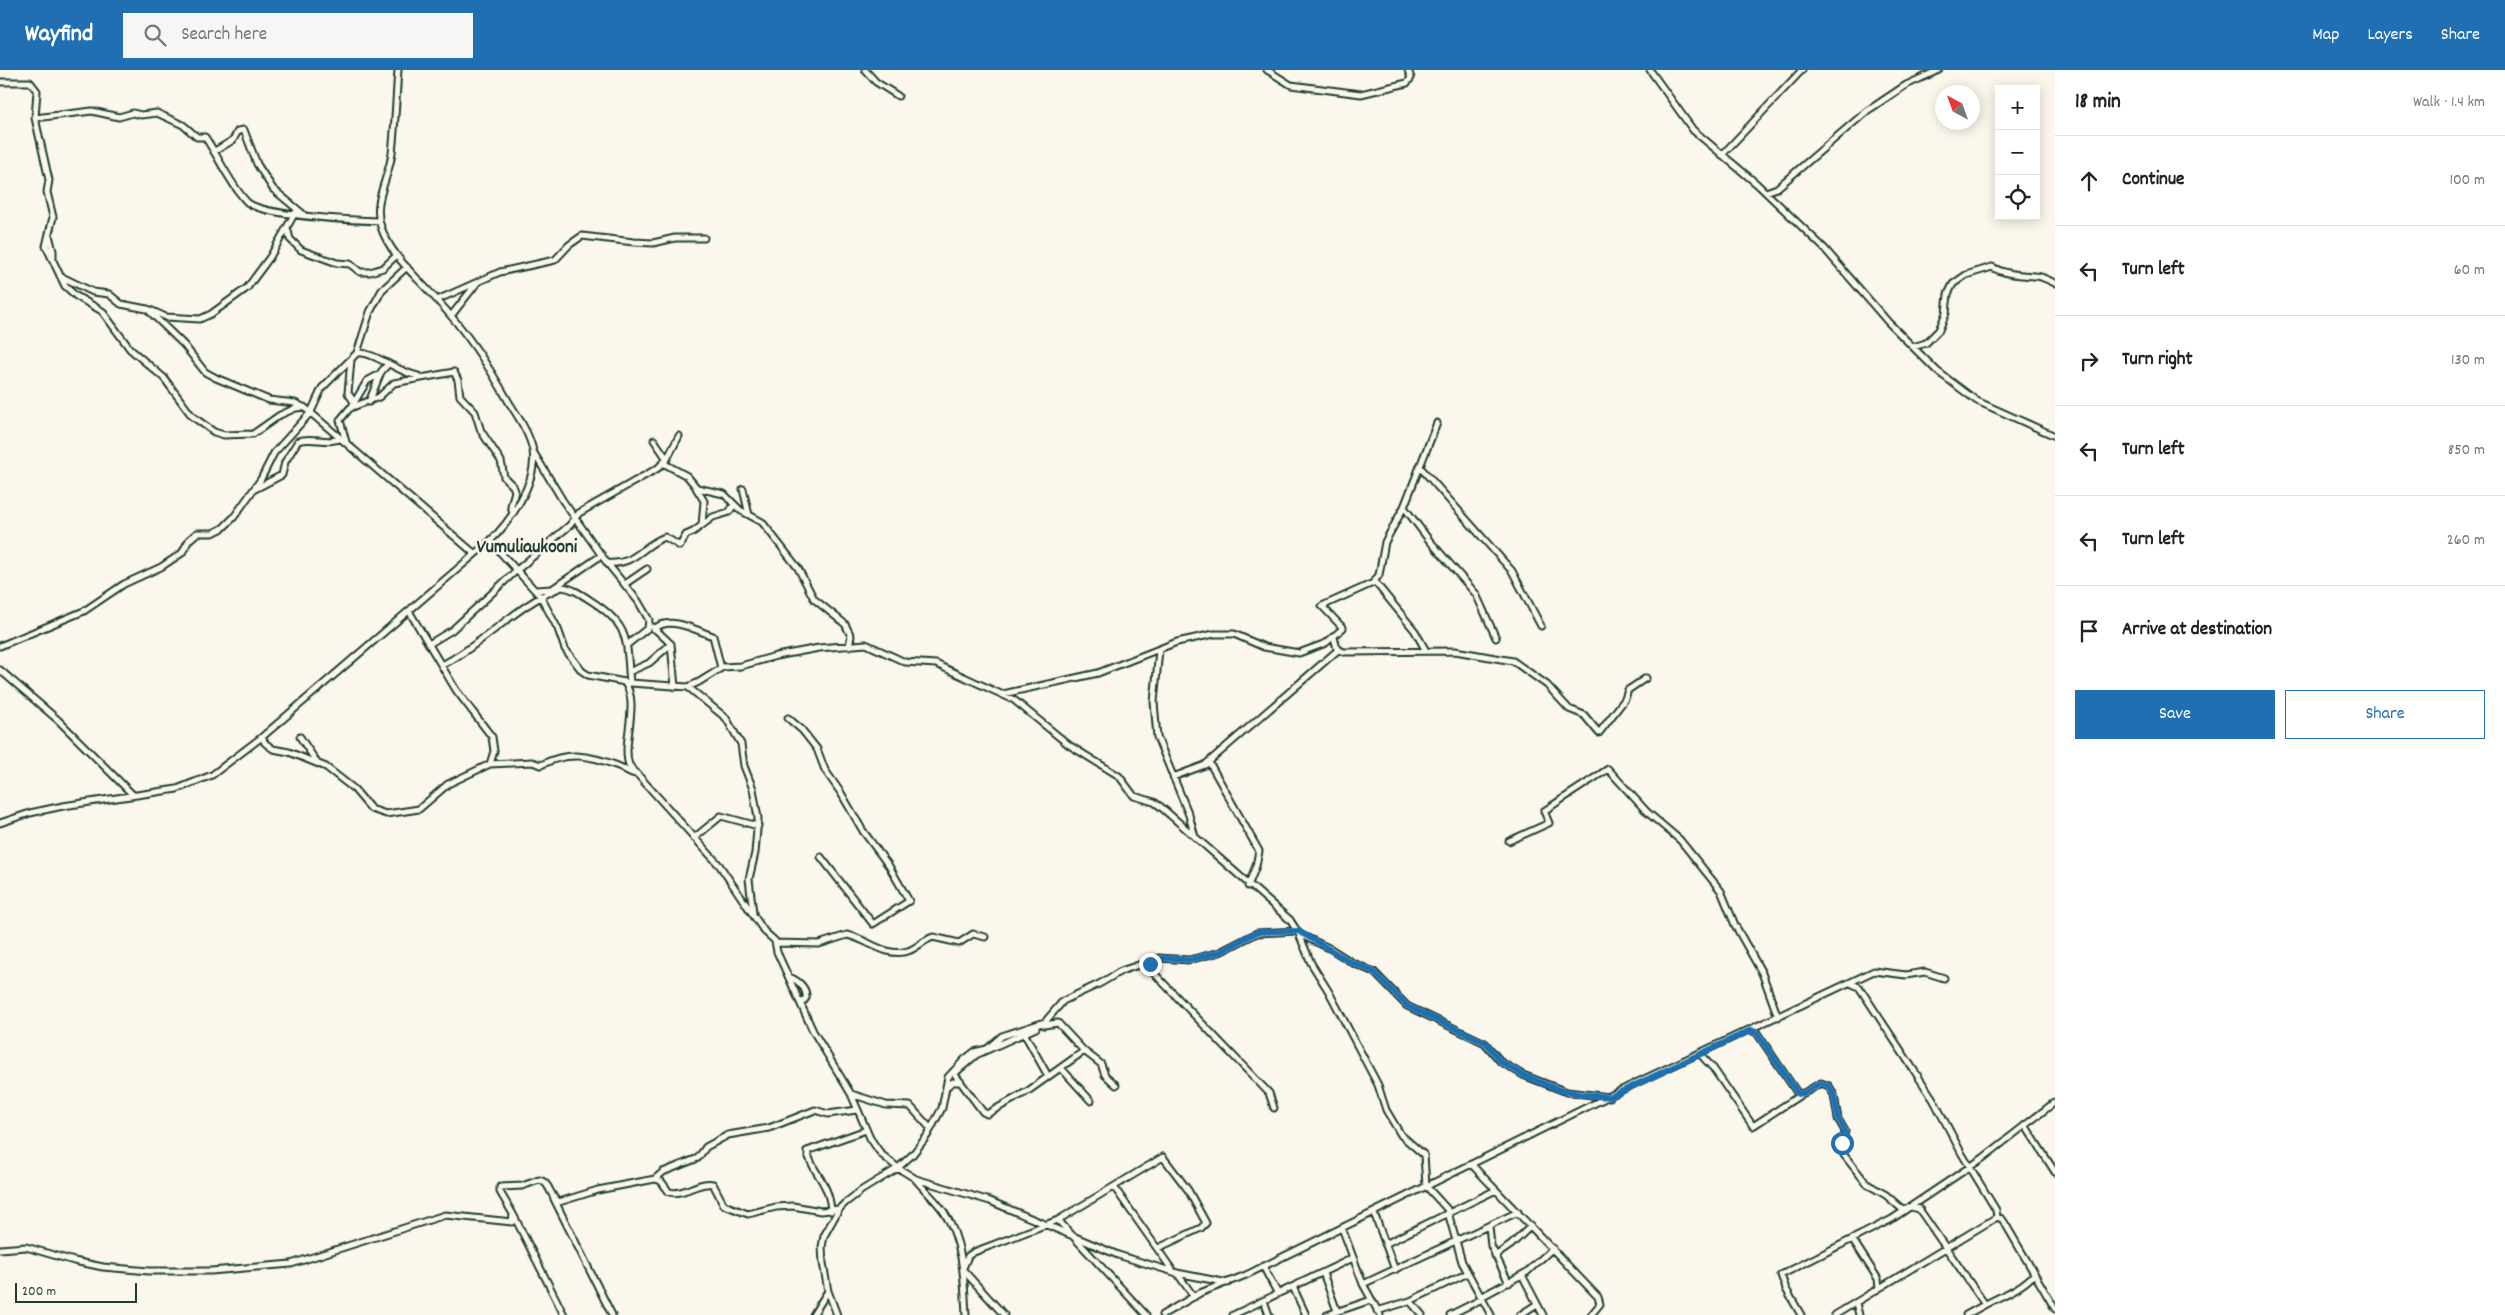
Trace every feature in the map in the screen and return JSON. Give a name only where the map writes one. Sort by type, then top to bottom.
[{"type":"street","points":[[398,70],[392,153],[388,173],[379,199],[379,221],[385,238],[406,267],[479,350],[521,423],[534,453],[575,518],[607,563],[638,601],[652,626],[671,644],[675,687]]},
{"type":"street","points":[[865,70],[876,82],[898,96]]},
{"type":"street","points":[[1267,70],[1291,84],[1361,94],[1407,83],[1411,78],[1408,70]]},
{"type":"street","points":[[1650,70],[1693,130],[1772,197],[1841,265],[1888,322],[1913,348],[1966,394],[1991,408],[2055,436]]},
{"type":"street","points":[[1722,155],[1802,70]]},
{"type":"street","points":[[1766,192],[1773,190],[1867,111],[1906,85],[1939,70]]},
{"type":"street","points":[[0,82],[27,82],[33,84],[37,91],[35,118],[49,180],[47,192],[53,212],[53,223],[46,246],[69,291],[102,311],[130,349],[164,378],[192,416],[214,432],[224,435],[253,434],[280,415],[301,406]]},
{"type":"street","points":[[35,118],[92,111],[119,117],[133,113],[141,115],[157,113],[183,125],[196,136],[205,137],[248,203],[261,209],[346,220],[379,221]]},
{"type":"street","points":[[215,151],[233,140],[238,130],[244,130],[257,164],[273,189],[304,214]]},
{"type":"street","points":[[1772,197],[1773,190]]},
{"type":"street","points":[[60,276],[93,292],[109,294],[120,303],[148,309],[166,318],[196,319],[208,317],[247,288],[270,257],[295,213]]},
{"type":"street","points":[[287,227],[290,239],[301,250],[312,255],[326,257],[334,262],[350,264],[360,272],[370,272],[383,268],[397,255]]},
{"type":"street","points":[[437,300],[513,268],[547,264],[555,260],[569,245],[582,236],[653,243],[675,238],[704,238]]},
{"type":"street","points":[[0,646],[30,632],[63,621],[104,599],[136,577],[166,564],[182,553],[189,540],[197,533],[213,533],[223,528],[234,517],[261,480],[269,460],[311,412],[322,388],[356,353],[370,312],[382,290],[406,267]]},
{"type":"street","points":[[1913,348],[1926,343],[1939,330],[1946,313],[1948,294],[1953,284],[1978,270],[1992,267],[2000,272],[2022,276],[2039,276],[2055,283]]},
{"type":"street","points":[[451,316],[478,282]]},
{"type":"street","points":[[148,309],[157,321],[184,345],[208,374],[269,400],[295,403],[311,412],[475,554]]},
{"type":"street","points":[[356,353],[366,353],[406,373],[421,377]]},
{"type":"street","points":[[351,360],[348,393],[354,402]]},
{"type":"street","points":[[369,402],[380,374],[388,364]]},
{"type":"street","points":[[350,408],[369,402],[385,393],[394,382],[447,372],[455,374],[460,396],[475,412],[481,431],[501,461],[505,478],[514,486],[515,491],[510,506],[513,514]]},
{"type":"street","points":[[344,440],[340,420],[367,381],[380,374]]},
{"type":"street","points":[[1002,694],[1098,673],[1177,642],[1224,633],[1246,638],[1264,647],[1299,653],[1310,650],[1334,637],[1343,628],[1322,606],[1375,582],[1379,575],[1387,538],[1404,507],[1437,423]]},
{"type":"street","points":[[429,644],[452,630],[517,570],[570,526],[575,518],[585,509],[665,461],[679,436]]},
{"type":"street","points":[[249,494],[282,475],[285,462],[298,442],[306,440],[330,442],[344,440]]},
{"type":"street","points":[[654,440],[665,461],[687,476],[704,501],[702,525]]},
{"type":"street","points":[[0,823],[39,810],[177,789],[203,779],[226,766],[490,541],[513,514],[529,480],[534,453]]},
{"type":"street","points":[[1420,467],[1512,571],[1541,626]]},
{"type":"street","points":[[694,486],[724,494],[734,505],[762,522],[802,574],[814,599],[845,624],[851,636],[849,646]]},
{"type":"street","points":[[743,489],[750,515]]},
{"type":"street","points":[[607,563],[618,564],[633,559],[665,537],[680,546],[684,537],[714,517],[729,512],[734,505]]},
{"type":"street","points":[[1404,507],[1429,540],[1476,594],[1496,638]]},
{"type":"street","points":[[490,541],[541,597],[558,629],[563,647],[582,672],[594,677],[627,683],[688,687],[721,668],[741,666],[776,656],[819,648],[866,644],[905,662],[936,664],[1002,694],[1019,704],[1069,745],[1119,776],[1134,796],[1154,802],[1219,856],[1248,886],[1279,910],[1298,933],[1311,963],[1329,992],[1378,1085],[1391,1118],[1401,1135],[1424,1155],[1426,1186],[1449,1212],[1468,1273],[1491,1315]]},
{"type":"street","points":[[535,590],[552,589],[602,556]]},
{"type":"street","points":[[625,584],[647,569]]},
{"type":"street","points":[[1375,582],[1415,631],[1426,651]]},
{"type":"street","points":[[442,666],[474,646],[541,597],[562,587],[577,592],[613,617],[623,630],[628,644],[629,672],[627,683],[630,708],[626,753],[630,765],[636,774],[720,866],[766,933],[776,943],[777,952],[813,1031],[851,1094],[866,1130],[881,1154],[898,1168],[916,1179],[973,1195],[1118,1255],[1175,1272],[1228,1283]]},
{"type":"street","points":[[409,611],[461,697],[494,741],[494,755],[490,764]]},
{"type":"street","points":[[628,644],[652,626],[661,623],[673,623],[713,636],[721,668]]},
{"type":"street","points":[[1334,637],[1338,650]]},
{"type":"street","points":[[629,672],[649,663],[671,644]]},
{"type":"street","points":[[1159,650],[1154,702],[1157,737],[1196,838]]},
{"type":"street","points":[[1173,777],[1209,762],[1338,650],[1465,652],[1513,661],[1547,685],[1569,709],[1584,715],[1599,733],[1624,699],[1628,690],[1646,678]]},
{"type":"street","points":[[0,670],[58,720],[133,795]]},
{"type":"street","points":[[688,687],[726,718],[741,744],[744,766],[754,795],[758,826],[755,853],[749,874],[750,899],[754,916]]},
{"type":"street","points":[[788,718],[802,730],[817,749],[825,770],[841,792],[862,831],[889,866],[909,901],[873,924],[821,857]]},
{"type":"street","points":[[262,737],[265,743],[272,749],[289,752],[317,762],[343,779],[371,809],[394,814],[419,809],[448,784],[490,764],[532,762],[541,765],[556,758],[570,755],[617,766],[636,774]]},
{"type":"street","points":[[300,737],[317,762]]},
{"type":"street","points":[[1209,762],[1259,852],[1248,886]]},
{"type":"street","points":[[1509,841],[1549,823],[1544,811],[1608,770],[1647,812],[1680,840],[1721,891],[1735,925],[1762,973],[1778,1017]]},
{"type":"street","points":[[694,838],[721,816],[758,826]]},
{"type":"street","points":[[837,1315],[828,1291],[822,1247],[824,1236],[839,1209],[862,1190],[898,1168],[913,1154],[931,1129],[942,1108],[947,1080],[970,1055],[988,1049],[1002,1036],[1049,1019],[1059,1005],[1076,994],[1101,983],[1120,970],[1152,960],[1164,958],[1189,960],[1220,952],[1257,932],[1298,933],[1326,946],[1353,963],[1374,972],[1407,1006],[1486,1043],[1501,1062],[1523,1075],[1567,1092],[1610,1097]]},
{"type":"street","points":[[776,943],[819,944],[848,935],[884,951],[900,951],[909,950],[933,937],[956,943],[962,942],[973,934],[986,937]]},
{"type":"street","points":[[1152,960],[1150,967],[1154,973],[1269,1092],[1274,1108]]},
{"type":"street","points":[[1162,1315],[1194,1297],[1228,1283],[1700,1053],[1874,971],[1906,976],[1925,972],[1944,978]]},
{"type":"street","points":[[789,977],[797,981],[806,991],[806,998],[802,1004]]},
{"type":"street","points":[[1850,983],[1858,987],[1946,1119],[1969,1166],[1996,1210],[1997,1218]]},
{"type":"street","points":[[954,1073],[976,1056],[1024,1033],[1056,1022],[1084,1051],[1101,1064],[1105,1075],[1116,1085]]},
{"type":"street","points":[[1751,1030],[1757,1033],[1794,1091],[1802,1094]]},
{"type":"street","points":[[1024,1033],[1048,1076]]},
{"type":"street","points":[[954,1073],[983,1112],[988,1114],[1028,1091],[1084,1051]]},
{"type":"street","points":[[1700,1053],[1713,1068],[1751,1125],[1755,1125],[1821,1083],[1829,1086],[1834,1095],[1838,1118],[1845,1131],[1842,1148],[1844,1155],[1870,1186],[1886,1195],[1900,1208],[1911,1207],[1919,1209],[1975,1293],[1986,1304]]},
{"type":"street","points":[[1061,1068],[1091,1101]]},
{"type":"street","points":[[946,1087],[953,1082],[961,1082]]},
{"type":"street","points":[[851,1094],[874,1102],[913,1107],[931,1129]]},
{"type":"street","points":[[1801,1315],[1786,1289],[1781,1275],[1853,1240],[1911,1207],[2055,1102]]},
{"type":"street","points":[[554,1199],[563,1202],[598,1190],[655,1178],[663,1172],[698,1158],[706,1147],[728,1135],[769,1128],[815,1110],[828,1114],[857,1110]]},
{"type":"street","points":[[2025,1125],[2055,1172]]},
{"type":"street","points":[[831,1211],[828,1190],[807,1151],[866,1130]]},
{"type":"street","points":[[964,1270],[968,1256],[974,1252],[1058,1220],[1163,1157],[1174,1169],[1206,1223],[1200,1228],[1158,1248]]},
{"type":"street","points":[[1472,1165],[1601,1300],[1591,1315]]},
{"type":"street","points":[[655,1178],[661,1181],[669,1192],[674,1193],[704,1184],[713,1184],[724,1206],[745,1214],[776,1207],[831,1211],[839,1209]]},
{"type":"street","points":[[916,1179],[945,1214],[958,1244],[964,1270],[966,1315]]},
{"type":"street","points":[[564,1315],[500,1192],[502,1185],[522,1186],[543,1180],[612,1315]]},
{"type":"street","points":[[1114,1187],[1194,1297]]},
{"type":"street","points":[[1386,1244],[1496,1190]]},
{"type":"street","points":[[1363,1284],[1518,1212]]},
{"type":"street","points":[[1374,1213],[1395,1270]]},
{"type":"street","points":[[0,1249],[26,1247],[74,1262],[110,1267],[168,1272],[211,1271],[291,1264],[445,1215],[507,1222],[513,1221],[514,1216]]},
{"type":"street","points":[[1835,1315],[1997,1218],[2002,1219],[2006,1225],[2055,1309]]},
{"type":"street","points":[[1058,1220],[1146,1315]]},
{"type":"street","points":[[1489,1226],[1491,1246],[1509,1283]]},
{"type":"street","points":[[1495,1256],[1511,1245],[1531,1226]]},
{"type":"street","points":[[1342,1228],[1363,1284],[1378,1313],[1410,1301],[1468,1273]]},
{"type":"street","points":[[1853,1240],[1878,1279],[1879,1288]]},
{"type":"street","points":[[1450,1315],[1462,1312],[1522,1275],[1553,1248]]},
{"type":"street","points":[[1233,1315],[1353,1258]]},
{"type":"street","points":[[1263,1266],[1278,1294]]},
{"type":"street","points":[[964,1270],[1004,1315]]},
{"type":"street","points":[[1323,1273],[1337,1311]]},
{"type":"street","points":[[1966,1315],[2029,1280],[2034,1274]]},
{"type":"street","points":[[1522,1275],[1543,1315]]},
{"type":"street","points":[[1292,1287],[1306,1315]]},
{"type":"street","points":[[813,1315],[828,1291]]},
{"type":"street","points":[[1327,1315],[1371,1300]]},
{"type":"street","points":[[1264,1301],[1269,1315]]},
{"type":"street","points":[[1410,1301],[1422,1315]]},
{"type":"street","points":[[1856,1303],[1859,1315]]},
{"type":"street","points":[[1520,1315],[1537,1304]]},
{"type":"district","name":"Vumuliaukooni","points":[[527,545]]},
{"type":"route","points":[[1150,964],[1152,960],[1159,958],[1189,960],[1202,955],[1220,952],[1234,946],[1250,934],[1257,932],[1298,931],[1299,934],[1326,946],[1353,963],[1371,970],[1380,976],[1407,1006],[1488,1044],[1493,1054],[1501,1062],[1523,1075],[1560,1090],[1579,1094],[1610,1097],[1642,1080],[1751,1030],[1757,1033],[1794,1091],[1798,1094],[1802,1094],[1821,1083],[1827,1083],[1833,1091],[1837,1115],[1845,1131],[1842,1143]]}]
